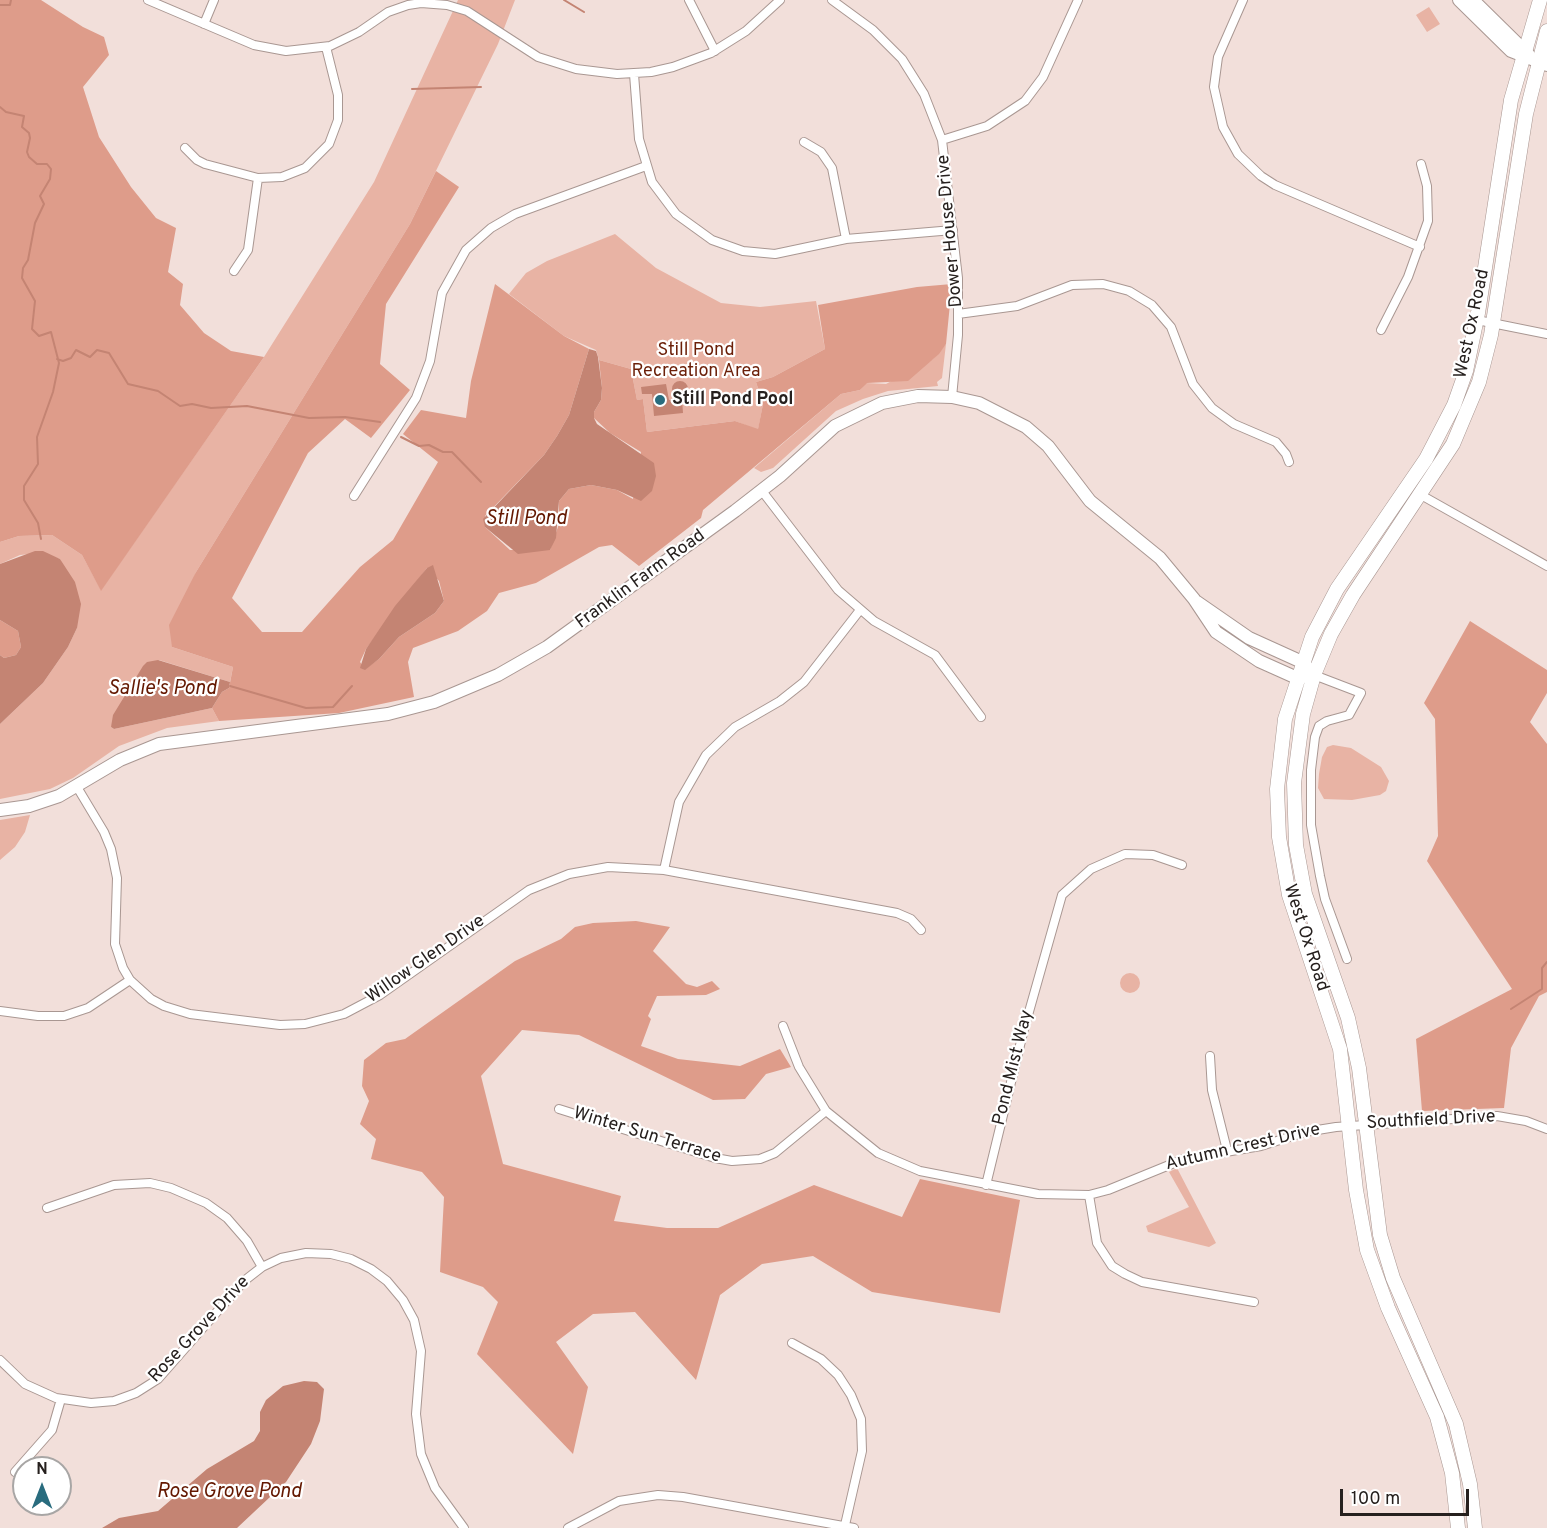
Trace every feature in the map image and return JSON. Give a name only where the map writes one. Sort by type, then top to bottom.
[{"type":"main road","name":"West Ox Road","points":[[1458,1528],[1452,1473],[1437,1417],[1381,1291],[1367,1250],[1359,1213],[1340,1049],[1325,997],[1294,914],[1279,837],[1277,789],[1279,755],[1297,678],[1320,619],[1337,589],[1411,483],[1442,432],[1466,371],[1477,320],[1506,129],[1523,54],[1540,0]]},
{"type":"main road","name":"West Ox Road","points":[[1475,1528],[1470,1484],[1456,1424],[1443,1388],[1393,1278],[1380,1235],[1359,1068],[1351,1027],[1311,914],[1296,845],[1295,760],[1303,714],[1314,675],[1331,634],[1353,596],[1453,444],[1468,413],[1484,366],[1520,149],[1542,63],[1547,31]]},
{"type":"street","points":[[148,0],[271,49],[302,51],[326,47],[345,40],[399,7],[434,3],[467,11],[520,47],[557,64],[596,73],[634,74],[673,67],[715,51],[746,31],[780,0]]},
{"type":"street","points":[[204,24],[214,0]]},
{"type":"street","points":[[689,0],[715,51]]},
{"type":"street","name":"Dower House Drive","points":[[832,0],[873,30],[902,59],[924,94],[942,140],[953,230],[958,314],[952,397]]},
{"type":"street","points":[[942,140],[987,126],[1025,101],[1043,77],[1078,0]]},
{"type":"street","points":[[1244,0],[1218,57],[1214,87],[1223,127],[1238,154],[1261,176],[1275,185],[1420,247]]},
{"type":"street","points":[[1459,0],[1492,35],[1542,63]]},
{"type":"street","points":[[1473,0],[1523,54]]},
{"type":"street","points":[[185,148],[197,160],[206,164],[258,178],[294,174],[314,161],[329,144],[338,120],[339,107],[326,47]]},
{"type":"street","points":[[634,74],[639,139],[652,182],[676,214],[700,233],[728,247],[775,254],[846,239],[953,230]]},
{"type":"street","points":[[804,142],[821,152],[832,168],[846,239]]},
{"type":"street","points":[[1382,330],[1420,247],[1429,209],[1421,165]]},
{"type":"street","points":[[354,495],[416,398],[430,361],[442,293],[466,250],[491,228],[515,214],[646,166]]},
{"type":"street","points":[[234,271],[248,250],[258,178]]},
{"type":"street","points":[[958,314],[1017,306],[1072,285],[1103,284],[1129,291],[1152,305],[1171,327],[1193,384],[1212,408],[1234,424],[1276,442],[1286,454],[1289,462]]},
{"type":"street","points":[[1477,320],[1547,334]]},
{"type":"street","name":"Franklin Farm Road","points":[[0,810],[45,802],[78,787],[120,760],[159,744],[359,719],[410,708],[467,689],[498,675],[547,647],[762,491],[835,426],[864,410],[900,399],[952,397],[995,409],[1034,433],[1048,446],[1090,501],[1160,558],[1194,599],[1216,632],[1259,661],[1297,678]]},
{"type":"street","points":[[762,491],[838,590],[860,610],[935,655],[981,717]]},
{"type":"street","points":[[1421,495],[1547,566]]},
{"type":"street","name":"Franklin Farm Road","points":[[1194,599],[1259,645],[1302,662],[1314,675]]},
{"type":"street","points":[[664,870],[679,802],[706,755],[735,727],[780,701],[804,682],[860,610]]},
{"type":"street","points":[[1297,678],[1314,675],[1361,693],[1349,715],[1327,721],[1319,726],[1315,736],[1311,770],[1311,825],[1320,876],[1325,899],[1347,959]]},
{"type":"street","name":"Willow Glen Drive","points":[[78,787],[111,849],[117,878],[114,944],[130,980],[151,999],[177,1011],[267,1024],[305,1024],[344,1014],[380,995],[509,902],[549,881],[609,867],[664,870],[897,913],[911,919],[921,930]]},
{"type":"street","name":"Pond Mist Way","points":[[987,1185],[1044,951],[1062,895],[1091,869],[1125,854],[1152,855],[1182,865]]},
{"type":"street","points":[[0,1011],[38,1016],[64,1016],[88,1008],[130,980]]},
{"type":"street","name":"Autumn Crest Drive","points":[[783,1026],[803,1075],[826,1111],[878,1153],[920,1171],[1043,1195],[1089,1195],[1108,1190],[1184,1159],[1261,1146],[1305,1132],[1349,1126]]},
{"type":"street","points":[[1210,1056],[1212,1090],[1227,1150]]},
{"type":"street","name":"Winter Sun Terrace","points":[[559,1109],[715,1158],[732,1161],[760,1159],[775,1153],[826,1111]]},
{"type":"street","name":"Southfield Drive","points":[[1349,1126],[1497,1116],[1526,1121],[1547,1129]]},
{"type":"street","points":[[47,1208],[114,1185],[138,1183],[171,1188],[206,1203],[227,1218],[247,1241],[262,1267]]},
{"type":"street","points":[[1089,1195],[1097,1243],[1112,1266],[1142,1282],[1254,1302]]},
{"type":"street","name":"Rose Grove Drive","points":[[0,1360],[25,1384],[61,1400],[103,1402],[126,1397],[147,1387],[168,1369],[244,1281],[262,1267],[293,1255],[331,1254],[371,1269],[396,1290],[409,1309],[420,1341],[421,1362],[416,1423],[425,1466],[440,1498],[464,1528]]},
{"type":"street","points":[[568,1528],[619,1501],[657,1495],[683,1497],[850,1527],[862,1451],[861,1419],[851,1395],[838,1375],[821,1359],[792,1343]]},
{"type":"street","points":[[30,1456],[48,1436],[61,1400]]},
{"type":"green space","points":[[458,0],[515,0],[498,44],[410,224],[196,572],[172,647],[233,667],[230,682],[159,660],[111,727],[114,729],[212,708],[219,721],[167,728],[119,746],[73,778],[50,789],[0,799],[0,724],[43,683],[68,647],[77,628],[60,559],[40,553],[20,555],[0,564],[0,542],[19,536],[52,535],[82,555],[101,590],[264,357],[374,182]]},
{"type":"green space","points":[[1429,7],[1440,24],[1427,32],[1416,15]]},
{"type":"green space","name":"Still Pond Recreation Area","points":[[615,234],[656,268],[721,303],[760,307],[816,301],[825,349],[773,377],[756,382],[763,404],[758,430],[735,421],[647,432],[643,399],[637,400],[631,369],[599,360],[596,350],[564,336],[509,294],[526,273],[547,261]]},
{"type":"green space","points":[[946,344],[942,378],[937,382],[938,386],[888,391],[836,411],[773,468],[761,472],[754,468],[841,394],[860,390],[866,383],[886,384],[933,359]]},
{"type":"green space","points":[[1333,745],[1351,748],[1381,767],[1389,781],[1386,791],[1380,795],[1352,800],[1324,799],[1318,788],[1319,774],[1322,757],[1327,747]]},
{"type":"green space","points":[[30,815],[25,832],[15,847],[0,860],[0,820]]},
{"type":"green space","points":[[1130,973],[1137,976],[1140,983],[1137,990],[1130,993],[1123,990],[1120,983],[1123,976]]},
{"type":"green space","points":[[1177,1168],[1216,1243],[1209,1247],[1148,1232],[1146,1226],[1189,1207],[1169,1172]]},
{"type":"shaded area","points":[[0,0],[41,0],[83,27],[104,37],[109,55],[83,87],[99,137],[131,187],[156,218],[176,228],[168,272],[183,284],[180,305],[204,333],[231,351],[264,357],[101,591],[82,555],[52,535],[19,536],[0,542]]},
{"type":"shaded area","points":[[436,171],[459,187],[386,304],[380,364],[410,390],[371,438],[345,419],[308,453],[232,598],[262,632],[302,632],[360,567],[393,540],[438,462],[403,434],[421,410],[466,418],[471,381],[495,284],[564,336],[589,349],[569,415],[557,436],[544,455],[485,516],[485,527],[510,550],[550,550],[559,524],[559,501],[569,489],[591,485],[617,490],[633,499],[641,452],[610,433],[594,418],[594,412],[601,400],[599,360],[631,369],[637,400],[643,399],[647,432],[735,421],[758,429],[763,404],[756,382],[773,377],[825,349],[818,305],[917,287],[952,284],[946,344],[939,354],[908,381],[867,383],[860,390],[841,394],[703,510],[701,518],[639,566],[612,545],[599,547],[536,583],[499,593],[487,611],[458,631],[413,648],[408,662],[414,697],[339,713],[219,721],[212,708],[222,692],[229,688],[233,667],[172,647],[169,625],[196,572],[410,224]],"holes":[[[427,568],[439,581],[444,601],[435,613],[399,637],[379,659],[365,669],[360,662],[366,649]]]},
{"type":"shaded area","points":[[0,620],[18,631],[21,647],[16,655],[4,658],[0,655]]},
{"type":"shaded area","points":[[1470,621],[1547,670],[1547,693],[1530,722],[1547,744],[1547,992],[1539,996],[1511,1048],[1504,1108],[1422,1111],[1416,1039],[1512,989],[1427,861],[1438,836],[1435,719],[1424,703]]},
{"type":"shaded area","points":[[636,921],[670,927],[653,951],[686,984],[697,987],[712,981],[720,989],[706,995],[657,996],[648,1016],[651,1019],[641,1046],[678,1059],[740,1066],[780,1049],[791,1067],[766,1074],[745,1099],[713,1100],[579,1035],[522,1030],[481,1076],[503,1164],[621,1196],[614,1221],[667,1228],[718,1228],[814,1185],[902,1217],[920,1179],[1020,1200],[1000,1313],[872,1292],[813,1256],[762,1264],[720,1295],[696,1380],[635,1312],[593,1314],[556,1342],[588,1387],[573,1454],[477,1354],[498,1302],[483,1287],[440,1272],[444,1197],[422,1172],[371,1159],[376,1139],[360,1124],[369,1101],[362,1086],[364,1060],[386,1043],[405,1039],[515,961],[561,939],[575,927],[593,923]]},
{"type":"water","name":"Still Pond","points":[[589,349],[596,351],[598,357],[602,388],[601,400],[594,412],[594,418],[597,424],[654,463],[656,476],[652,491],[641,501],[617,490],[591,485],[569,489],[559,501],[556,538],[550,550],[518,554],[485,527],[483,519],[544,455],[557,436],[569,415]]},
{"type":"water","points":[[680,381],[686,383],[688,389],[686,395],[680,397],[674,395],[672,389],[674,383]]},
{"type":"water","name":"Still Pond Pool","points":[[666,384],[669,400],[682,399],[683,413],[654,416],[652,394],[642,394],[641,387]]},
{"type":"water","points":[[35,551],[43,551],[60,559],[75,582],[81,604],[77,628],[68,647],[43,683],[0,724],[0,655],[4,658],[16,655],[21,647],[18,631],[0,620],[0,564]]},
{"type":"water","points":[[433,565],[444,601],[435,613],[399,637],[379,659],[365,670],[360,668],[366,649],[395,606],[427,568]]},
{"type":"water","name":"Sallie's Pond","points":[[158,660],[230,682],[229,688],[222,692],[212,708],[114,729],[111,727],[113,715],[143,666],[147,662]]},
{"type":"water","name":"Rose Grove Pond","points":[[304,1381],[317,1382],[324,1389],[320,1421],[311,1444],[286,1482],[237,1528],[102,1528],[119,1518],[158,1511],[207,1469],[254,1441],[260,1431],[260,1412],[266,1400],[283,1386]]},
{"type":"waterway","points":[[0,5],[10,5],[11,0]]},
{"type":"waterway","points":[[564,0],[584,12]]},
{"type":"waterway","points":[[412,89],[481,87]]},
{"type":"waterway","points":[[0,107],[6,112],[24,116],[22,127],[29,133],[27,152],[29,157],[37,164],[47,164],[51,169],[50,179],[40,196],[44,204],[35,223],[22,278],[35,301],[32,329],[39,336],[51,332],[59,363],[53,392],[37,437],[38,464],[24,486],[24,500],[38,523],[41,539]]},
{"type":"waterway","points":[[57,359],[63,361],[71,358],[76,350],[90,357],[97,350],[109,353],[128,384],[158,391],[180,406],[192,404],[211,408],[247,406],[309,418],[345,417],[380,422]]},
{"type":"waterway","points":[[401,437],[419,446],[429,445],[443,452],[452,452],[481,482]]},
{"type":"waterway","points":[[230,686],[306,708],[333,707],[352,686]]},
{"type":"waterway","points":[[1511,1009],[1542,989],[1542,968],[1547,962]]},
{"type":"place","name":"Still Pond Pool","points":[[660,400]]}]
